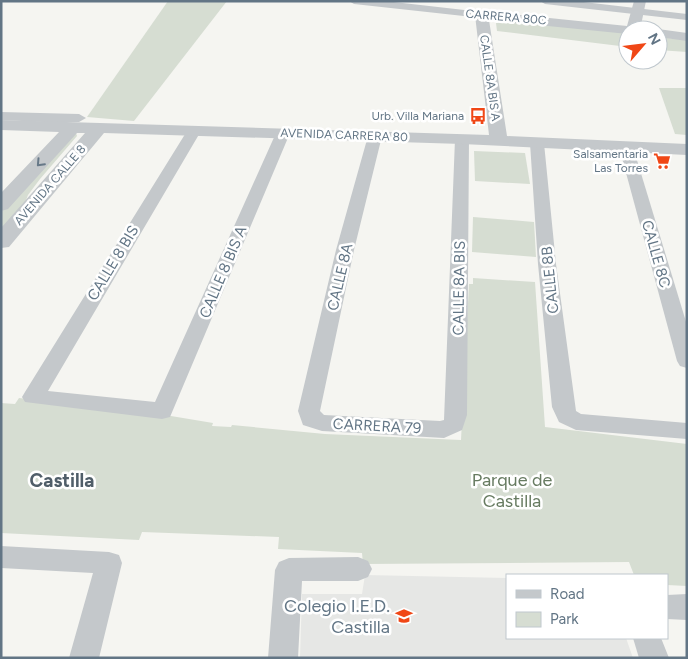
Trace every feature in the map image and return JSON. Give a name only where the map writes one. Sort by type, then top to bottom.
[{"type":"street","name":"CARRERA 80C","points":[[354,1],[474,14],[522,14],[618,28]]},
{"type":"street","name":"CALLE 8A BIS A","points":[[466,1],[474,14],[499,141]]},
{"type":"street","points":[[545,1],[639,6],[687,17]]},
{"type":"street","points":[[636,20],[639,6]]},
{"type":"street","points":[[668,34],[687,36]]},
{"type":"street","points":[[1,116],[48,122]]},
{"type":"street","name":"AVENIDA CARRERA 80","points":[[1,125],[48,122],[73,127],[462,139],[687,150]]},
{"type":"street","name":"AVENIDA CALLE 8","points":[[1,205],[73,127]]},
{"type":"street","name":"AVENIDA CALLE 8","points":[[1,242],[99,128]]},
{"type":"street","name":"CALLE 8 BIS","points":[[162,411],[33,397],[194,130]]},
{"type":"street","name":"CALLE 8 BIS A","points":[[162,411],[283,133]]},
{"type":"street","name":"CALLE 8A","points":[[311,419],[309,411],[345,250],[375,136]]},
{"type":"street","name":"CALLE 8A BIS","points":[[444,430],[454,424],[456,416],[462,139]]},
{"type":"street","name":"CALLE 8B","points":[[538,143],[547,264],[563,407],[567,416],[576,422],[687,431]]},
{"type":"street","name":"CALLE 8C","points":[[626,147],[687,361]]},
{"type":"street","name":"CARRERA 79","points":[[311,419],[322,423],[444,430]]},
{"type":"street","points":[[1,557],[109,563],[84,658]]},
{"type":"street","points":[[283,658],[289,570],[358,569]]},
{"type":"street","points":[[668,607],[687,607]]},
{"type":"street","points":[[647,639],[654,658]]},
{"type":"shaded area","name":"Colegio I.E.D. Castilla","points":[[365,575],[506,578],[506,639],[626,639],[633,658],[300,658],[302,594],[362,594]]},
{"type":"green space","points":[[168,1],[227,1],[134,121],[87,117]]},
{"type":"green space","points":[[504,20],[618,32],[618,46],[497,31],[496,23]]},
{"type":"green space","points":[[668,38],[687,40],[687,52],[668,51]]},
{"type":"green space","points":[[659,88],[687,88],[687,135],[675,134]]},
{"type":"green space","points":[[76,133],[77,136],[40,179],[28,195],[23,208],[1,234],[1,212],[70,134]]},
{"type":"green space","points":[[474,151],[525,153],[530,184],[475,181]]},
{"type":"green space","points":[[473,217],[534,222],[536,257],[472,252]]},
{"type":"green space","name":"Parque de Castilla","points":[[473,278],[535,282],[545,427],[687,444],[687,586],[668,585],[668,574],[634,574],[629,562],[363,564],[362,553],[278,549],[279,537],[142,532],[139,540],[1,533],[1,403],[15,404],[19,398],[165,415],[213,423],[212,426],[231,427],[232,425],[325,434],[461,440],[469,284],[473,284]]},
{"type":"place","name":"Urb. Villa Mariana","points":[[478,116]]},
{"type":"place","name":"Salsamentaria Las Torres","points":[[662,161]]},
{"type":"place","name":"Colegio I.E.D. Castilla","points":[[404,616]]},
{"type":"district","name":"Castilla","points":[[62,480]]}]
